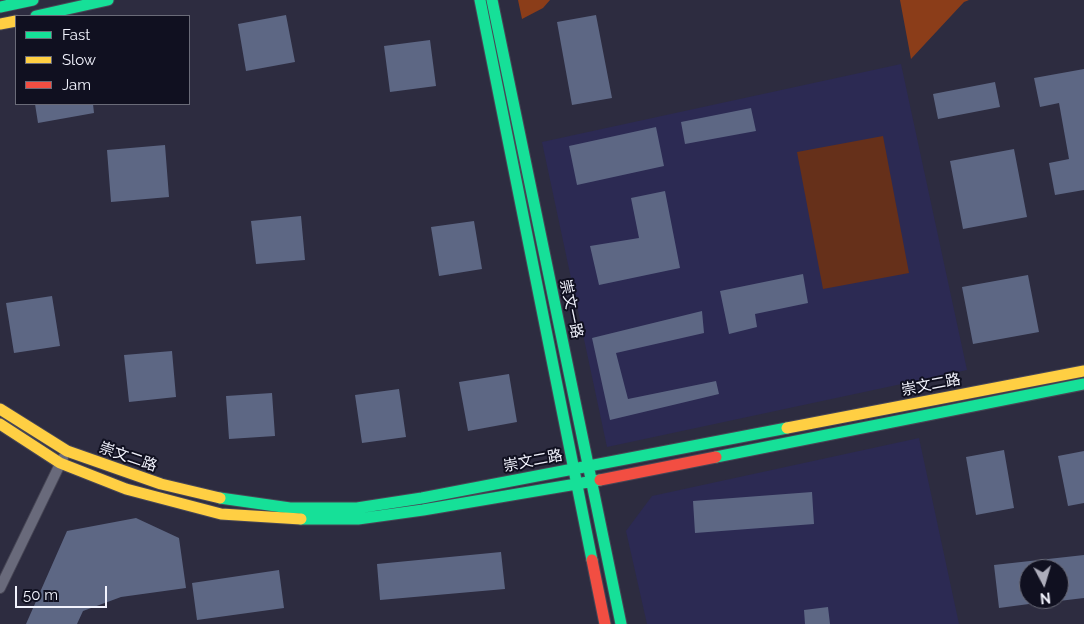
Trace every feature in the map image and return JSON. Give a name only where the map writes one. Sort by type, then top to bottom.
[{"type":"street","points":[[0,7],[33,0]]},
{"type":"street","points":[[40,15],[108,0]]},
{"type":"street","name":"崇文一路","points":[[480,0],[604,624]]},
{"type":"street","name":"崇文一路","points":[[492,0],[621,624]]},
{"type":"street","points":[[0,24],[15,21]]},
{"type":"street","name":"崇文二路","points":[[0,409],[67,450],[106,466],[161,484],[222,499],[290,508],[357,508],[422,498],[1084,371]]},
{"type":"street","name":"崇文二路","points":[[0,424],[60,463],[126,489],[186,505],[221,514],[287,520],[358,519],[576,485],[1084,384]]},
{"type":"street","points":[[0,588],[67,450]]},
{"type":"shaded area","points":[[518,0],[550,0],[543,8],[522,19]]},
{"type":"shaded area","points":[[900,0],[969,0],[964,2],[911,59]]},
{"type":"shaded area","points":[[901,64],[967,370],[607,447],[542,142]]},
{"type":"shaded area","points":[[883,136],[909,273],[823,289],[797,152]]},
{"type":"shaded area","points":[[919,438],[959,624],[647,624],[626,531],[652,496]]},
{"type":"building","points":[[286,15],[295,62],[246,71],[238,24]]},
{"type":"building","points":[[596,15],[612,98],[572,105],[557,22]]},
{"type":"building","points":[[430,40],[436,86],[390,92],[384,46]]},
{"type":"building","points":[[1084,69],[1084,190],[1055,195],[1049,163],[1069,159],[1059,103],[1040,107],[1034,78]]},
{"type":"building","points":[[995,82],[1000,107],[938,119],[933,94]]},
{"type":"building","points":[[35,105],[93,105],[94,113],[38,123]]},
{"type":"building","points":[[751,108],[756,131],[685,144],[681,122]]},
{"type":"building","points":[[656,127],[664,166],[577,185],[569,146]]},
{"type":"building","points":[[165,145],[169,197],[111,202],[107,150]]},
{"type":"building","points":[[1014,149],[1027,217],[963,229],[950,161]]},
{"type":"building","points":[[665,191],[680,268],[599,285],[590,246],[639,238],[631,198]]},
{"type":"building","points":[[301,216],[305,260],[256,264],[251,221]]},
{"type":"building","points":[[474,221],[482,269],[439,276],[431,227]]},
{"type":"building","points":[[803,274],[808,303],[755,314],[757,327],[729,334],[720,291]]},
{"type":"building","points":[[1028,275],[1039,332],[973,344],[962,287]]},
{"type":"building","points":[[52,296],[60,346],[14,353],[6,303]]},
{"type":"building","points":[[702,311],[704,333],[616,353],[628,399],[716,381],[719,394],[610,420],[592,338]]},
{"type":"building","points":[[172,351],[176,397],[129,402],[124,355]]},
{"type":"building","points":[[509,374],[517,422],[468,431],[459,382]]},
{"type":"building","points":[[399,389],[406,437],[362,443],[355,395]]},
{"type":"building","points":[[272,393],[275,436],[229,439],[226,396]]},
{"type":"building","points":[[1004,450],[1014,508],[976,515],[966,457]]},
{"type":"building","points":[[1084,451],[1084,503],[1068,506],[1058,456]]},
{"type":"building","points":[[812,492],[814,524],[695,533],[693,501]]},
{"type":"building","points":[[136,518],[179,538],[186,588],[121,597],[83,611],[77,624],[26,624],[67,531]]},
{"type":"building","points":[[501,552],[505,589],[380,600],[377,564]]},
{"type":"building","points":[[1084,555],[1084,598],[1069,600],[1069,559],[1048,559]]},
{"type":"building","points":[[1019,562],[1019,605],[999,608],[994,565]]},
{"type":"building","points":[[279,570],[284,608],[197,620],[192,583]]},
{"type":"building","points":[[828,607],[830,624],[805,624],[804,610]]},
{"type":"traffic: fast","points":[[0,7],[33,0]]},
{"type":"traffic: fast","points":[[40,15],[108,0]]},
{"type":"traffic: fast","points":[[480,0],[592,560]]},
{"type":"traffic: fast","points":[[492,0],[621,624]]},
{"type":"traffic: fast","points":[[716,457],[1084,384]]},
{"type":"traffic: fast","points":[[220,498],[290,508],[357,508],[422,498],[787,428]]},
{"type":"traffic: fast","points":[[301,519],[358,519],[600,480]]},
{"type":"traffic: slow","points":[[0,24],[15,21]]},
{"type":"traffic: slow","points":[[787,428],[1084,371]]},
{"type":"traffic: slow","points":[[0,409],[67,451],[161,484],[220,498]]},
{"type":"traffic: slow","points":[[0,424],[60,463],[126,489],[221,514],[301,519]]},
{"type":"traffic: jam","points":[[600,480],[716,457]]},
{"type":"traffic: jam","points":[[592,560],[605,624]]}]
